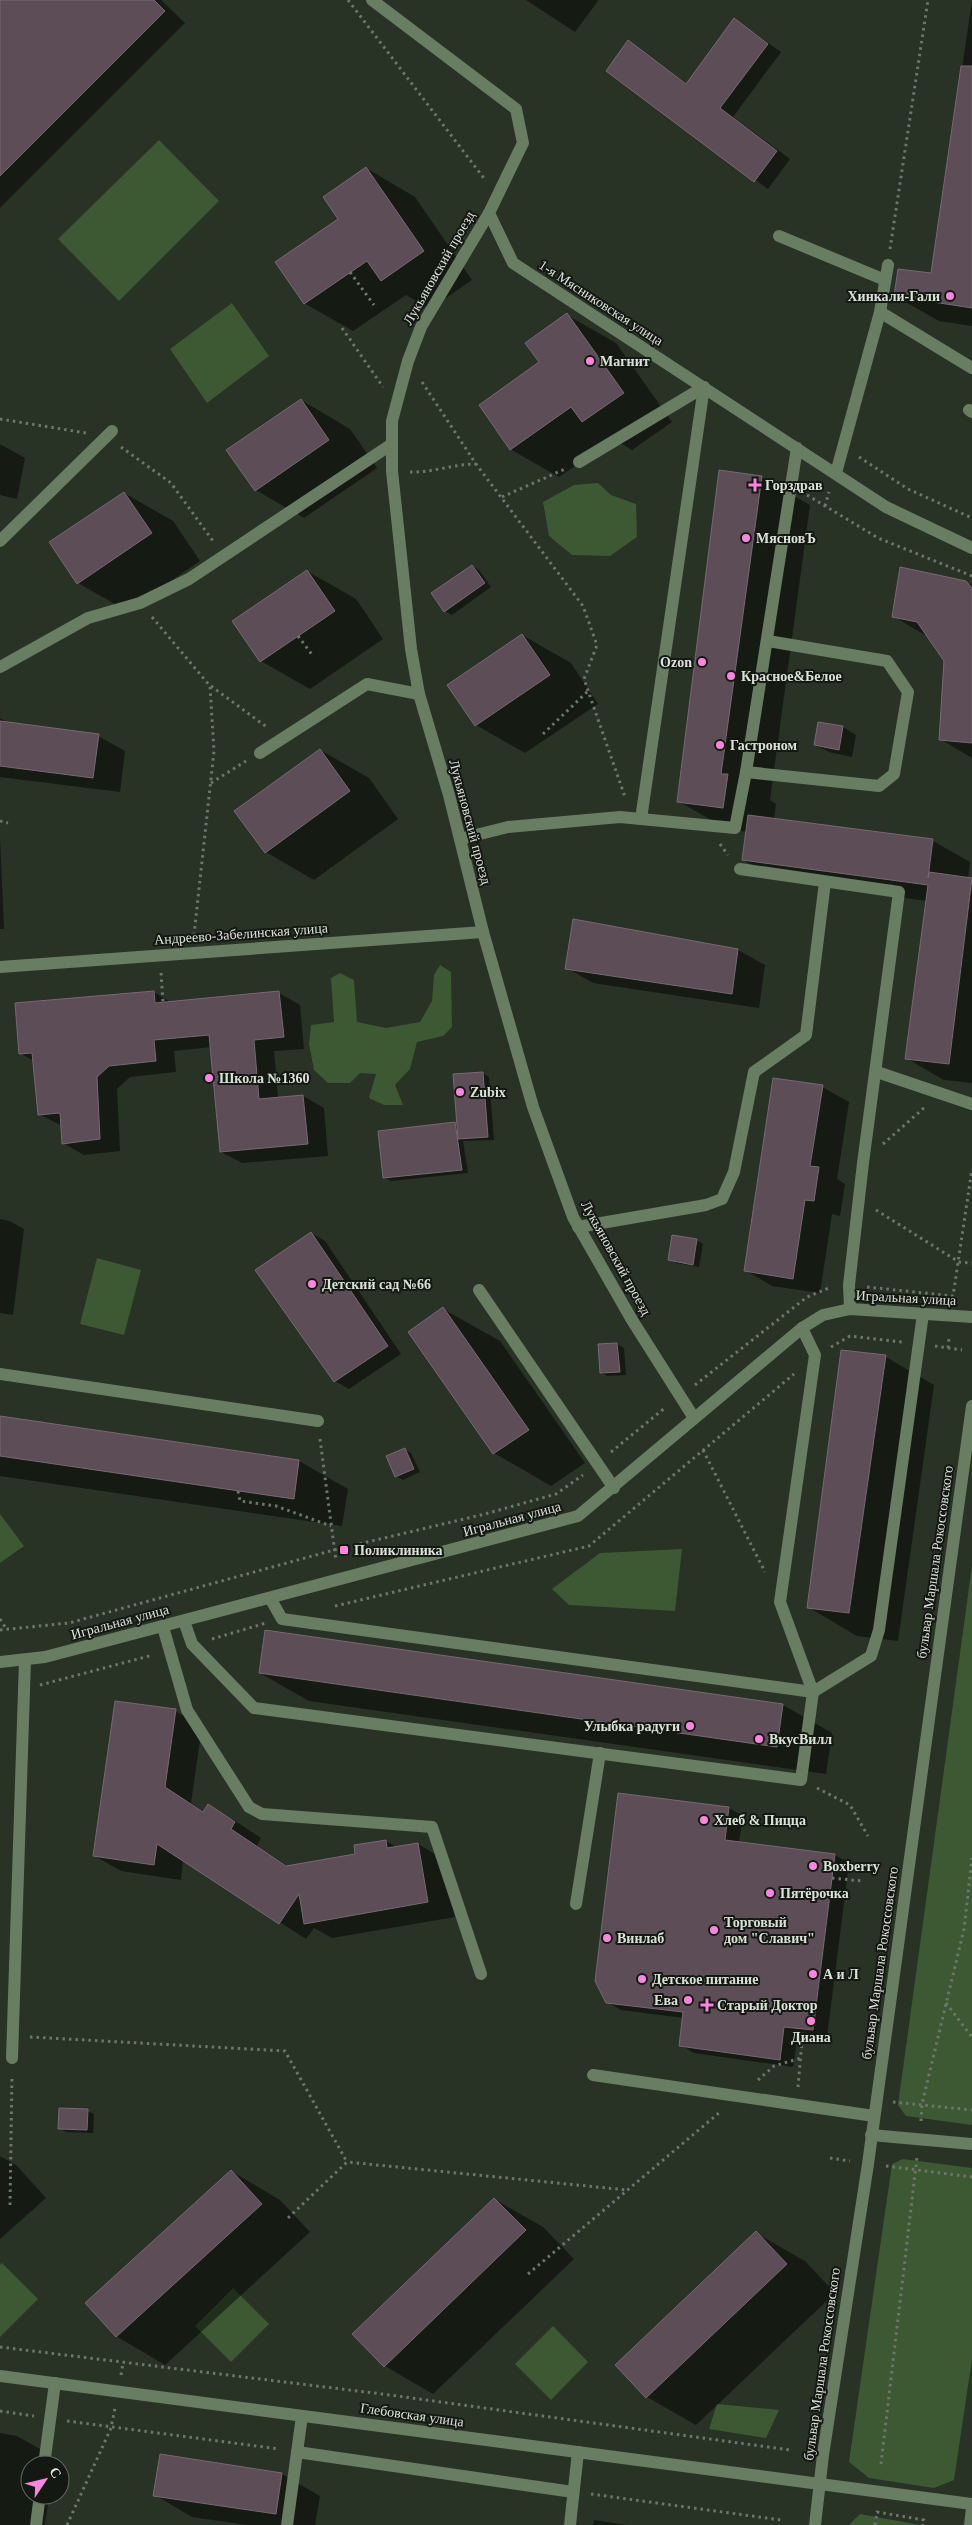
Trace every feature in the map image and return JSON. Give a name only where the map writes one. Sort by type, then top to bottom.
[{"type":"street","points":[[372,0],[516,109],[523,143],[489,213]]},
{"type":"street","name":"Лукьяновский проезд","points":[[489,213],[420,327],[408,361],[392,421],[392,471],[412,649],[419,694],[460,839],[483,932],[533,1107],[578,1226],[694,1418]]},
{"type":"street","name":"1-я Мясниковская улица","points":[[489,213],[512,263],[886,507],[972,548]]},
{"type":"street","points":[[779,236],[885,280]]},
{"type":"street","points":[[836,473],[880,312],[888,265]]},
{"type":"street","points":[[880,312],[972,368]]},
{"type":"street","points":[[579,462],[704,388]]},
{"type":"street","points":[[641,819],[704,388]]},
{"type":"street","points":[[0,541],[110,434]]},
{"type":"street","points":[[0,668],[88,618],[140,603],[189,579],[392,444]]},
{"type":"street","points":[[460,839],[508,827],[620,817],[735,828],[768,641],[797,448]]},
{"type":"street","points":[[746,772],[880,786],[894,774],[908,692],[887,662],[768,641]]},
{"type":"street","points":[[260,753],[367,684],[419,694]]},
{"type":"street","points":[[740,869],[899,892],[877,1072],[863,1163],[849,1285],[850,1310]]},
{"type":"street","points":[[578,1226],[706,1205],[722,1199],[734,1172],[754,1072],[806,1035],[825,882]]},
{"type":"street","name":"Андреево-Забелинская улица","points":[[0,967],[483,932]]},
{"type":"street","points":[[877,1072],[972,1104]]},
{"type":"street","points":[[478,1290],[614,1488]]},
{"type":"street","name":"Игральная улица","points":[[0,1662],[45,1657],[578,1516],[614,1488],[802,1328],[823,1315],[850,1310],[972,1317]]},
{"type":"street","points":[[270,1598],[282,1619],[813,1692],[870,1656],[879,1630],[924,1314]]},
{"type":"street","points":[[184,1621],[192,1644],[254,1708],[801,1780],[813,1692],[780,1602],[815,1355],[802,1328]]},
{"type":"street","points":[[0,1374],[318,1421]]},
{"type":"street","name":"бульвар Маршала Рокоссовского","points":[[816,2525],[872,2136],[972,1406]]},
{"type":"street","points":[[163,1627],[187,1710],[249,1807],[262,1814],[432,1827],[481,1974]]},
{"type":"street","points":[[12,2058],[25,1660]]},
{"type":"street","points":[[576,1904],[600,1753]]},
{"type":"street","points":[[593,2075],[874,2116]]},
{"type":"street","points":[[872,2136],[972,2144]]},
{"type":"street","name":"Глебовская улица","points":[[0,2376],[972,2504]]},
{"type":"street","points":[[45,2455],[55,2383]]},
{"type":"street","points":[[287,2525],[302,2416]]},
{"type":"street","points":[[297,2452],[573,2492]]},
{"type":"street","points":[[570,2525],[578,2452]]},
{"type":"street","points":[[36,2525],[39,2505]]},
{"type":"street","points":[[970,2525],[972,2508]]},
{"type":"path","points":[[348,0],[476,171],[498,194]]},
{"type":"path","points":[[888,265],[928,0]]},
{"type":"path","points":[[350,272],[374,305]]},
{"type":"path","points":[[342,328],[396,406]]},
{"type":"path","points":[[408,361],[476,464],[583,606],[598,645],[584,679],[625,795],[620,817]]},
{"type":"path","points":[[0,418],[110,434],[171,483],[224,557]]},
{"type":"path","points":[[843,447],[908,489],[972,518]]},
{"type":"path","points":[[502,497],[579,462]]},
{"type":"path","points":[[392,471],[422,473],[456,464],[476,464]]},
{"type":"path","points":[[791,486],[878,538],[972,576]]},
{"type":"path","points":[[140,603],[210,686],[282,738]]},
{"type":"path","points":[[298,636],[313,656]]},
{"type":"path","points":[[192,953],[214,751],[210,686]]},
{"type":"path","points":[[543,734],[588,691]]},
{"type":"path","points":[[211,784],[260,753]]},
{"type":"path","points":[[0,821],[8,822]]},
{"type":"path","points":[[705,826],[740,869]]},
{"type":"path","points":[[160,955],[163,1002]]},
{"type":"path","points":[[863,1163],[938,1094]]},
{"type":"path","points":[[0,1630],[69,1623],[334,1550],[556,1494],[597,1464],[679,1396],[807,1297],[829,1287],[849,1285],[953,1296],[972,1169]]},
{"type":"path","points":[[860,1200],[959,1262],[972,1263]]},
{"type":"path","points":[[949,1338],[948,1348],[962,1350]]},
{"type":"path","points":[[318,1421],[334,1550],[340,1580]]},
{"type":"path","points":[[330,1608],[589,1546],[703,1450],[780,1602]]},
{"type":"path","points":[[238,1491],[240,1501],[276,1506],[331,1526]]},
{"type":"path","points":[[192,1644],[282,1619]]},
{"type":"path","points":[[0,1620],[7,1630]]},
{"type":"path","points":[[23,1688],[48,1684],[170,1650]]},
{"type":"path","points":[[801,1780],[850,1806],[868,1836]]},
{"type":"path","points":[[919,2140],[922,2104],[964,1929],[972,1858]]},
{"type":"path","points":[[832,1878],[862,1881]]},
{"type":"path","points":[[946,2002],[972,2037]]},
{"type":"path","points":[[797,2092],[803,2029]]},
{"type":"path","points":[[13,2036],[285,2051],[347,2162]]},
{"type":"path","points":[[10,2205],[12,2058]]},
{"type":"path","points":[[528,2274],[774,2066],[801,2058]]},
{"type":"path","points":[[288,2218],[347,2162],[627,2190]]},
{"type":"path","points":[[881,2464],[916,2170],[972,2177]]},
{"type":"path","points":[[0,2346],[390,2395],[790,2450]]},
{"type":"path","points":[[0,2411],[111,2428],[297,2452]]},
{"type":"path","points":[[66,2525],[111,2428]]},
{"type":"path","points":[[573,2492],[781,2520]]},
{"type":"path","points":[[875,2525],[877,2512],[924,2520],[923,2525]]},
{"type":"green space","points":[[159,140],[219,201],[119,301],[58,239]]},
{"type":"green space","points":[[232,303],[269,356],[207,403],[170,349]]},
{"type":"green space","points":[[598,483],[611,495],[636,504],[637,537],[610,556],[572,555],[549,536],[543,502],[574,485]]},
{"type":"green space","points":[[440,965],[451,972],[452,1027],[443,1036],[417,1042],[410,1069],[395,1085],[403,1105],[384,1105],[369,1098],[376,1074],[360,1073],[350,1083],[328,1083],[314,1070],[309,1044],[311,1025],[334,1022],[331,978],[340,973],[354,980],[357,1022],[386,1028],[420,1022],[432,1001],[434,975]]},
{"type":"green space","points":[[97,1258],[141,1270],[124,1335],[80,1324]]},
{"type":"green space","points":[[0,1514],[24,1546],[0,1563]]},
{"type":"green space","points":[[682,1549],[675,1611],[569,1605],[552,1589],[600,1553]]},
{"type":"green space","points":[[972,1566],[972,2125],[906,2116],[898,2105]]},
{"type":"green space","points":[[903,2159],[972,2168],[972,2359],[954,2480],[934,2488],[869,2478],[849,2462],[892,2164]]},
{"type":"green space","points":[[2,2263],[38,2299],[0,2337],[0,2265]]},
{"type":"green space","points":[[233,2288],[269,2324],[231,2362],[195,2326]]},
{"type":"green space","points":[[553,2326],[588,2362],[551,2400],[515,2364]]},
{"type":"green space","points":[[717,2404],[779,2410],[766,2438],[709,2429]]},
{"type":"green space","points":[[860,2514],[920,2525],[849,2525]]},
{"type":"building","points":[[0,0],[154,0],[165,11],[0,176]]},
{"type":"building","points":[[734,18],[768,44],[720,108],[777,151],[754,182],[606,71],[628,40],[686,84]]},
{"type":"building","points":[[961,66],[972,66],[972,308],[894,296],[898,269],[931,273]]},
{"type":"building","points":[[366,167],[424,251],[381,281],[367,261],[304,304],[275,262],[338,219],[323,197]]},
{"type":"building","points":[[567,313],[624,393],[582,422],[571,407],[510,450],[479,405],[539,362],[525,343]]},
{"type":"building","points":[[301,399],[329,440],[255,491],[226,450]]},
{"type":"building","points":[[719,470],[762,476],[721,774],[728,774],[723,808],[677,802]]},
{"type":"building","points":[[124,492],[152,533],[77,584],[49,542]]},
{"type":"building","points":[[472,565],[485,583],[444,612],[431,593]]},
{"type":"building","points":[[900,567],[966,581],[972,588],[972,743],[939,740],[944,661],[917,622],[892,617]]},
{"type":"building","points":[[307,570],[335,611],[260,662],[232,621]]},
{"type":"building","points":[[522,634],[550,675],[475,726],[447,685]]},
{"type":"building","points":[[0,721],[99,734],[93,778],[0,766]]},
{"type":"building","points":[[818,722],[843,726],[839,750],[814,745]]},
{"type":"building","points":[[320,749],[350,791],[265,853],[234,811]]},
{"type":"building","points":[[748,815],[933,839],[928,878],[929,872],[972,878],[949,1064],[905,1059],[928,885],[742,860]]},
{"type":"building","points":[[573,919],[738,949],[732,994],[565,969]]},
{"type":"building","points":[[154,991],[155,1003],[279,991],[284,1037],[254,1040],[259,1099],[303,1095],[308,1144],[220,1152],[209,1035],[154,1040],[156,1061],[109,1066],[97,1077],[100,1139],[62,1144],[60,1113],[38,1115],[32,1053],[19,1054],[15,1003]]},
{"type":"building","points":[[483,1072],[488,1137],[458,1139],[453,1074]]},
{"type":"building","points":[[773,1078],[823,1085],[810,1166],[819,1167],[814,1201],[805,1200],[793,1279],[744,1271]]},
{"type":"building","points":[[455,1122],[462,1170],[383,1178],[378,1131]]},
{"type":"building","points":[[311,1232],[388,1346],[334,1382],[255,1270]]},
{"type":"building","points":[[672,1235],[697,1239],[693,1265],[668,1260]]},
{"type":"building","points":[[443,1307],[529,1430],[493,1454],[408,1332]]},
{"type":"building","points":[[617,1343],[620,1372],[600,1373],[598,1344]]},
{"type":"building","points":[[841,1350],[886,1355],[849,1613],[807,1608]]},
{"type":"building","points":[[0,1416],[299,1460],[294,1499],[0,1456]]},
{"type":"building","points":[[405,1448],[414,1469],[395,1477],[386,1456]]},
{"type":"building","points":[[265,1630],[783,1704],[777,1747],[259,1673]]},
{"type":"building","points":[[115,1701],[176,1709],[165,1787],[203,1812],[208,1804],[235,1822],[231,1829],[286,1866],[355,1854],[354,1845],[386,1840],[387,1848],[418,1843],[428,1902],[304,1924],[299,1894],[279,1924],[157,1844],[154,1865],[93,1856]]},
{"type":"building","name":"Торговый дом \"Славич\"","points":[[618,1793],[729,1807],[725,1840],[835,1854],[813,2030],[784,2027],[780,2060],[679,2046],[683,2012],[606,2003],[595,1981]]},
{"type":"building","points":[[59,2108],[88,2109],[87,2130],[58,2129]]},
{"type":"building","points":[[231,2170],[262,2204],[116,2337],[85,2303]]},
{"type":"building","points":[[494,2198],[526,2230],[384,2367],[352,2334]]},
{"type":"building","points":[[756,2231],[787,2264],[646,2398],[615,2365]]},
{"type":"building","points":[[160,2454],[282,2473],[276,2514],[153,2496]]},
{"type":"place","name":"Хинкали-Гали","points":[[950,296]]},
{"type":"place","name":"Магнит","points":[[590,361]]},
{"type":"place","name":"Горздрав","points":[[755,485]]},
{"type":"place","name":"МясновЪ","points":[[746,538]]},
{"type":"place","name":"Ozon","points":[[702,662]]},
{"type":"place","name":"Красное&Белое","points":[[731,676]]},
{"type":"place","name":"Гастроном","points":[[720,745]]},
{"type":"place","name":"Школа №1360","points":[[209,1078]]},
{"type":"place","name":"Zubix","points":[[460,1092]]},
{"type":"place","name":"Детский сад №66","points":[[312,1284]]},
{"type":"place","name":"Поликлиника","points":[[344,1550]]},
{"type":"place","name":"Улыбка радуги","points":[[690,1726]]},
{"type":"place","name":"ВкусВилл","points":[[759,1739]]},
{"type":"place","name":"Хлеб & Пицца","points":[[704,1820]]},
{"type":"place","name":"Boxberry","points":[[813,1866]]},
{"type":"place","name":"Пятёрочка","points":[[770,1893]]},
{"type":"place","name":"Торговый дом \"Славич\"","points":[[714,1930]]},
{"type":"place","name":"Винлаб","points":[[607,1938]]},
{"type":"place","name":"А и Л","points":[[813,1974]]},
{"type":"place","name":"Детское питание","points":[[642,1979]]},
{"type":"place","name":"Ева","points":[[688,2000]]},
{"type":"place","name":"Старый Доктор","points":[[707,2005]]},
{"type":"place","name":"Диана","points":[[811,2021]]}]
